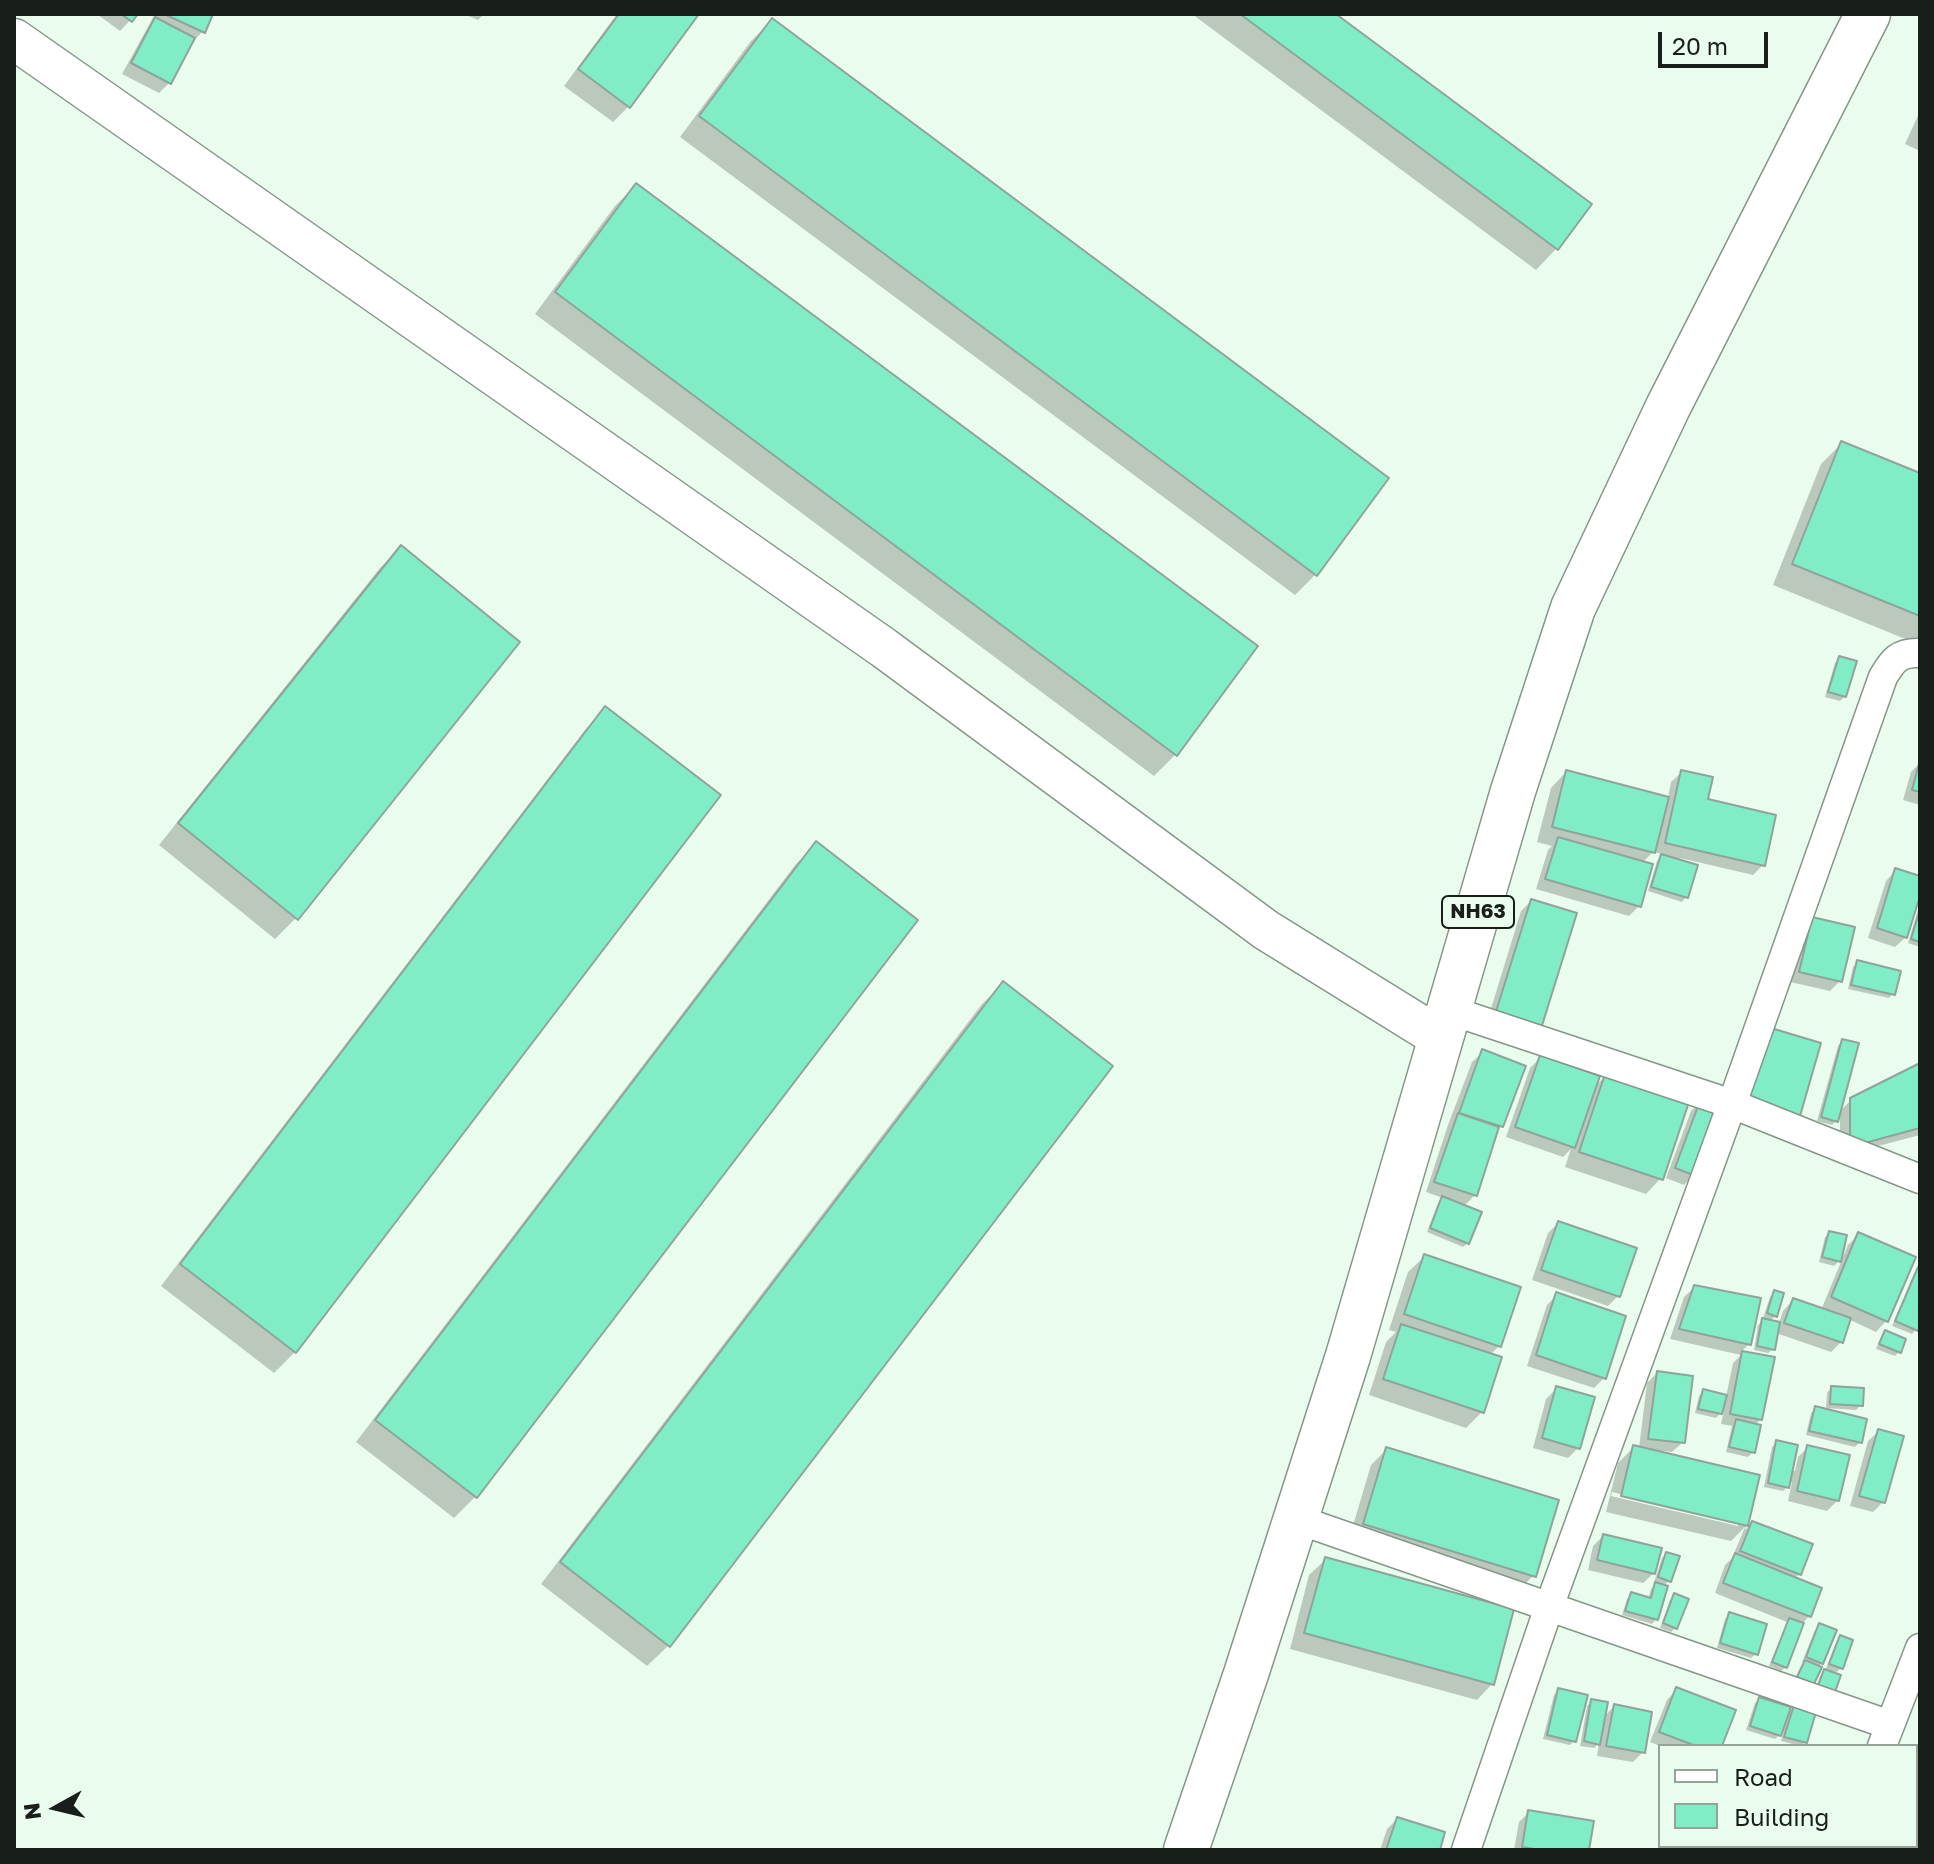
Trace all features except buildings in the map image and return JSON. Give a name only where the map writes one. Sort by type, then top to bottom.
[{"type":"highway","name":"NH63","points":[[1186,1850],[1348,1356],[1513,791],[1573,608],[1668,407],[1868,14]]},
{"type":"main road","points":[[14,39],[884,648],[1266,930],[1446,1024]]},
{"type":"street","points":[[1466,1850],[1549,1607],[1883,677],[1893,660],[1909,653],[1920,653]]},
{"type":"street","points":[[1446,1024],[1732,1104],[1920,1179]]},
{"type":"street","points":[[1296,1519],[1549,1607],[1886,1736],[1920,1648]]}]
